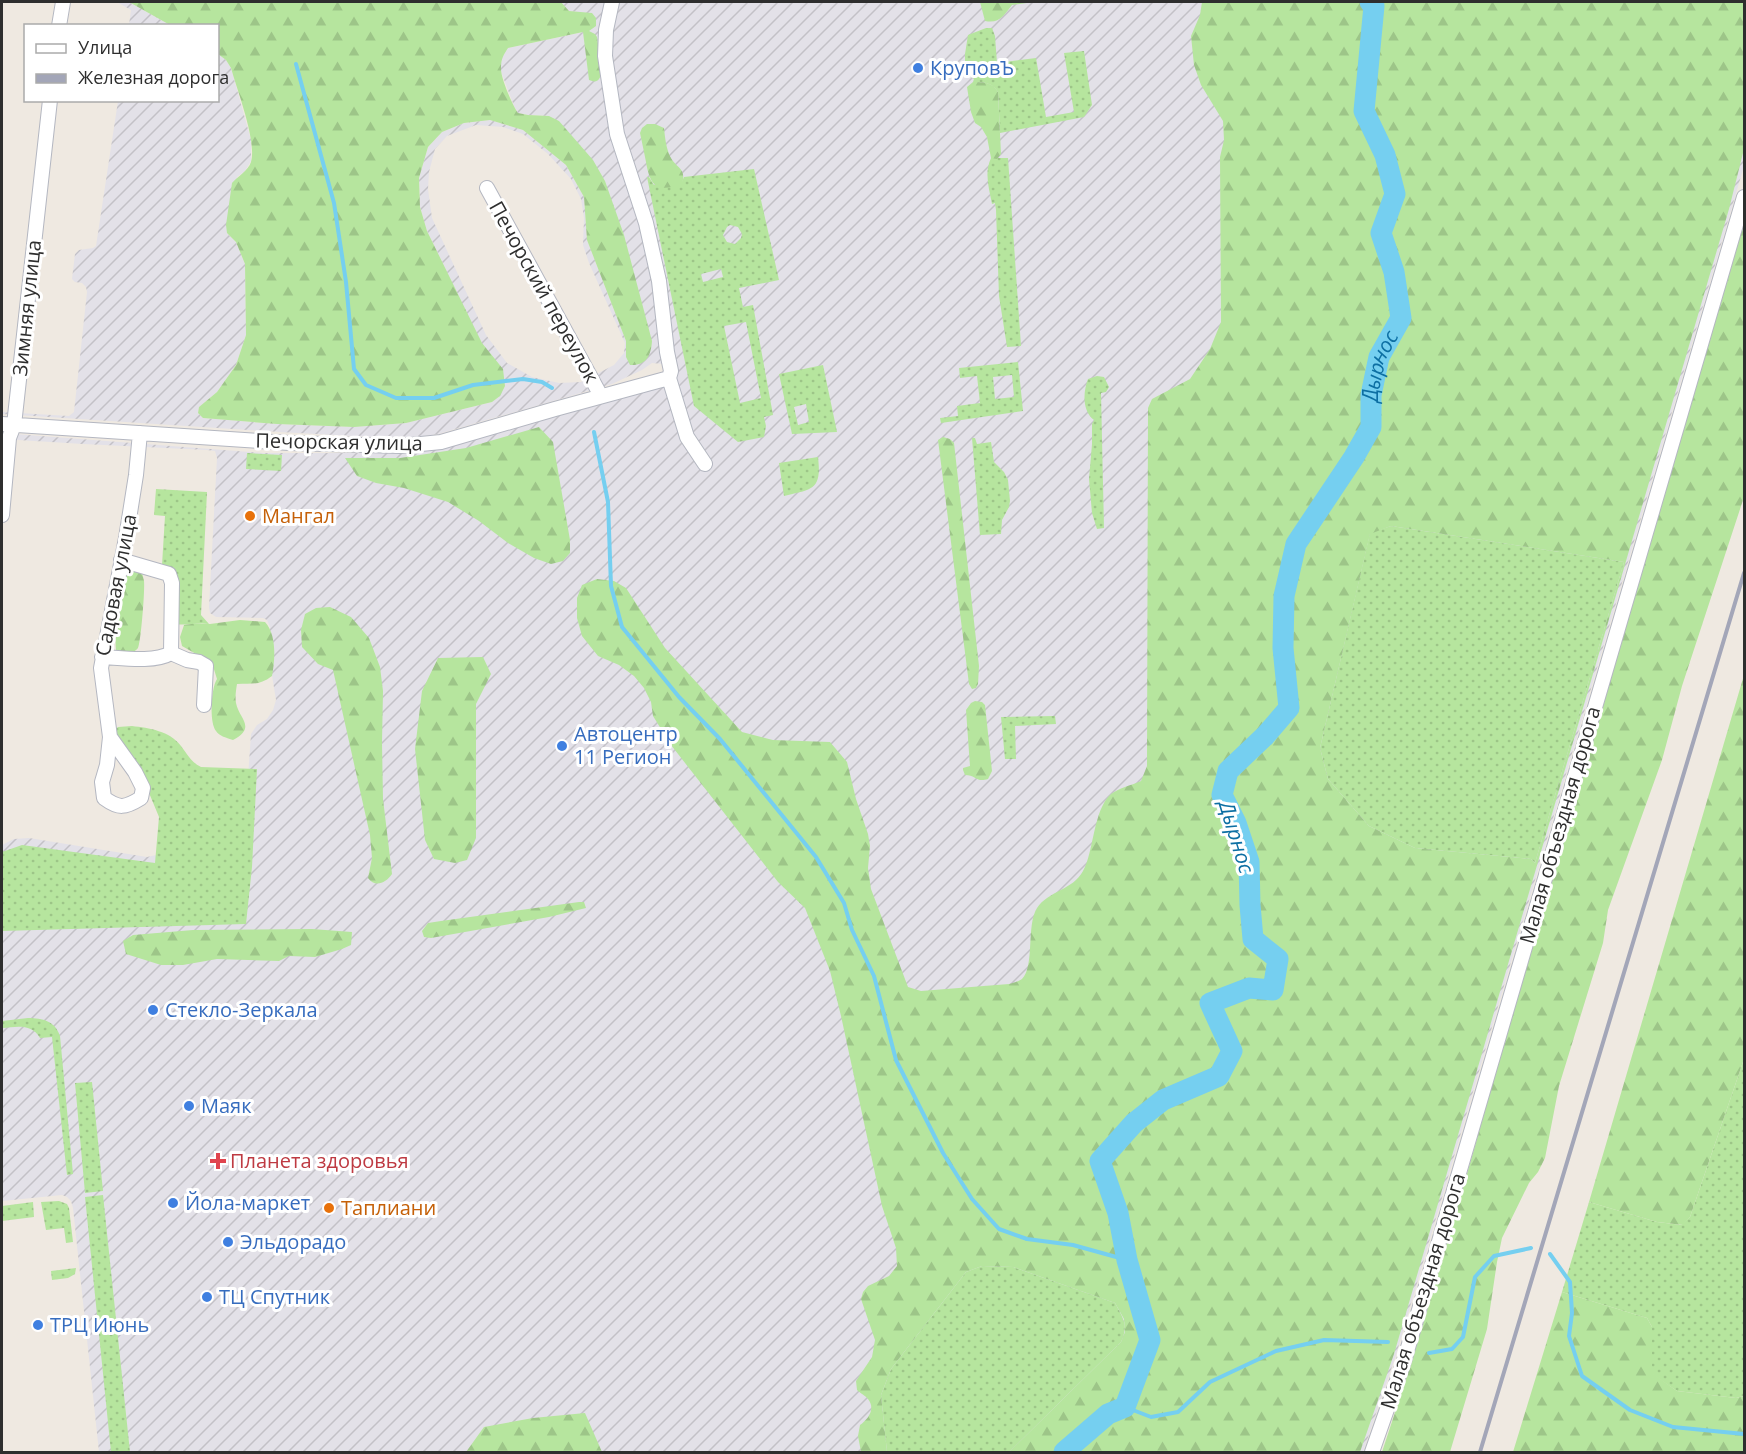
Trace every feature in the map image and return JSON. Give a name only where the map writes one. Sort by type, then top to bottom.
[{"type":"street","points":[[59,24],[63,2]]},
{"type":"street","points":[[612,2],[606,30],[605,56],[617,134],[646,223],[659,281],[670,375],[687,437],[705,464]]},
{"type":"street","name":"Зимняя улица","points":[[2,515],[9,438],[8,424],[50,102]]},
{"type":"street","name":"Печорский переулок","points":[[487,188],[602,396]]},
{"type":"street","name":"Малая объездная дорога","points":[[1372,1452],[1405,1358],[1744,197]]},
{"type":"street","name":"Печорская улица","points":[[8,424],[289,443],[371,446],[425,444],[441,442],[670,375]]},
{"type":"street","name":"Садовая улица","points":[[110,738],[135,772],[143,788],[141,798],[132,804],[115,806],[104,798],[102,782],[107,765],[110,738],[101,668],[136,475],[140,433]]},
{"type":"street","points":[[121,560],[169,574],[172,583],[171,653]]},
{"type":"street","points":[[102,657],[154,658],[171,653]]},
{"type":"street","points":[[171,653],[206,666],[204,705]]},
{"type":"shaded area","points":[[117,2],[129,2],[168,24],[129,24],[131,10]]},
{"type":"shaded area","points":[[561,2],[1744,2],[1744,166],[1396,1355],[1363,1452],[99,1452],[71,1201],[62,1195],[2,1201],[2,845],[14,839],[29,838],[147,857],[170,852],[248,777],[251,734],[257,725],[267,719],[276,700],[270,663],[270,627],[267,620],[263,618],[216,617],[210,613],[217,458],[215,451],[2,439],[2,433],[263,453],[400,453],[442,447],[630,395],[666,372],[663,364],[652,363],[612,384],[438,434],[417,437],[389,438],[280,432],[2,414],[2,412],[69,416],[74,412],[87,292],[82,283],[72,279],[75,254],[79,250],[96,246],[118,102],[219,102],[219,55],[231,68],[251,140],[251,161],[245,171],[237,177],[227,233],[236,242],[245,264],[246,335],[236,365],[217,392],[199,407],[198,413],[203,418],[354,427],[406,423],[492,402],[500,396],[502,369],[482,344],[427,231],[420,207],[419,178],[428,147],[442,132],[464,123],[490,120],[523,130],[566,165],[584,197],[587,240],[626,341],[627,349],[652,341],[549,116],[518,113],[500,69],[502,57],[508,48],[588,31],[592,14],[569,11]],"holes":[[[476,125],[503,127],[523,134],[548,154],[571,179],[581,199],[584,218],[583,245],[625,343],[624,353],[614,365],[581,382],[559,383],[532,377],[507,363],[486,335],[432,218],[428,189],[429,172],[435,149],[447,136]]]},
{"type":"green space","points":[[129,2],[561,2],[569,11],[592,13],[596,18],[596,26],[589,31],[597,37],[601,66],[597,81],[589,80],[583,32],[508,48],[502,59],[501,71],[518,113],[549,116],[559,121],[593,160],[605,181],[624,235],[652,341],[647,359],[640,364],[630,365],[626,357],[626,341],[587,240],[584,197],[566,165],[523,130],[490,120],[464,123],[442,132],[428,147],[419,178],[420,207],[427,231],[482,343],[503,369],[505,386],[500,396],[492,402],[406,423],[354,427],[203,418],[198,413],[199,407],[217,392],[236,365],[246,335],[245,264],[236,242],[227,233],[226,225],[232,183],[250,165],[252,153],[246,115],[231,68],[219,55],[219,24],[168,24]]},
{"type":"green space","points":[[980,2],[1034,2],[1012,5],[1001,18],[990,22],[985,21]]},
{"type":"green space","points":[[1202,2],[1744,2],[1744,149],[1729,209],[1394,1354],[1360,1452],[1009,1452],[1121,1342],[1125,1332],[1124,1319],[1115,1303],[1013,1267],[982,1266],[966,1272],[891,1369],[881,1395],[887,1452],[861,1452],[858,1436],[860,1425],[868,1417],[871,1406],[867,1398],[857,1390],[856,1381],[872,1357],[875,1340],[861,1299],[868,1286],[889,1276],[897,1266],[896,1248],[882,1206],[830,971],[805,908],[778,882],[671,745],[653,716],[651,702],[644,688],[634,676],[619,665],[598,656],[582,636],[577,618],[577,598],[582,585],[597,579],[614,581],[626,588],[665,648],[742,732],[773,740],[830,742],[847,762],[868,834],[870,846],[868,868],[871,889],[908,987],[921,991],[1009,984],[1022,979],[1028,965],[1032,924],[1037,908],[1047,898],[1079,877],[1087,863],[1097,820],[1105,801],[1114,792],[1141,781],[1147,766],[1148,408],[1152,399],[1190,379],[1210,349],[1221,322],[1220,157],[1224,140],[1223,121],[1201,85],[1194,65],[1191,36],[1200,15]],"holes":[[[1391,526],[1624,562],[1535,863],[1531,859],[1415,848],[1369,826],[1328,779],[1320,748],[1370,534]]]},
{"type":"green space","points":[[992,28],[995,36],[997,63],[1036,58],[1046,117],[1074,112],[1064,53],[1084,51],[1092,105],[1084,117],[1000,133],[998,92],[990,84],[973,82],[974,79],[965,72],[968,35]]},
{"type":"green space","points":[[973,82],[991,84],[998,92],[1001,154],[997,159],[991,158],[987,137],[981,127],[975,123],[971,112],[967,87]]},
{"type":"green space","points":[[647,124],[655,124],[664,128],[669,154],[682,171],[682,184],[661,187],[656,185],[650,177],[640,133]]},
{"type":"green space","points":[[991,158],[1008,158],[1021,346],[1007,347],[999,296],[996,210],[995,203],[992,204],[988,181]]},
{"type":"green space","points":[[754,169],[779,280],[739,288],[743,307],[753,305],[773,415],[764,417],[766,426],[764,437],[738,442],[694,406],[647,177],[654,185],[681,184],[684,177]],"holes":[[[730,225],[738,227],[742,234],[735,244],[727,242],[723,235]],[[721,269],[723,277],[703,282],[701,274]],[[746,322],[761,398],[740,403],[724,326]]]},
{"type":"green space","points":[[1744,223],[1744,497],[1682,686],[1662,760],[1608,910],[1603,943],[1559,1086],[1545,1158],[1529,1183],[1502,1238],[1487,1329],[1450,1452],[1382,1452],[1447,1242],[1571,806]]},
{"type":"green space","points":[[1018,362],[1023,411],[941,423],[940,418],[958,416],[957,406],[980,403],[977,376],[960,378],[959,368]],"holes":[[[1012,375],[1014,397],[995,399],[993,377]]]},
{"type":"green space","points":[[823,365],[837,432],[792,434],[779,374]],"holes":[[[806,404],[809,422],[798,425],[794,407]]]},
{"type":"green space","points":[[1097,376],[1104,377],[1109,387],[1106,392],[1101,393],[1104,528],[1097,529],[1092,513],[1089,479],[1094,420],[1087,412],[1085,390],[1088,379]]},
{"type":"green space","points":[[539,427],[553,442],[570,540],[570,553],[563,561],[551,564],[534,558],[508,543],[479,521],[448,502],[357,476],[345,458],[400,458],[466,448]]},
{"type":"green space","points":[[943,437],[954,443],[979,666],[978,684],[972,689],[969,684],[938,440]]},
{"type":"green space","points":[[972,438],[975,438],[977,444],[991,442],[994,462],[1008,480],[1010,501],[1002,520],[1001,534],[980,535]]},
{"type":"green space","points":[[247,453],[282,455],[281,471],[246,469]]},
{"type":"green space","points":[[818,457],[818,476],[813,487],[784,496],[779,463]]},
{"type":"green space","points":[[156,489],[207,492],[201,615],[209,624],[175,624],[172,568],[162,565],[165,516],[154,515]]},
{"type":"green space","points":[[1391,526],[1624,562],[1535,863],[1531,859],[1415,848],[1369,826],[1328,779],[1320,748],[1370,533]]},
{"type":"green space","points":[[131,568],[142,572],[144,580],[142,615],[138,648],[133,652],[124,653],[116,651],[116,631],[120,597]]},
{"type":"green space","points":[[330,607],[351,617],[369,638],[380,667],[383,691],[383,799],[392,874],[387,880],[377,884],[368,878],[372,858],[370,835],[333,670],[318,664],[302,647],[301,630],[305,614],[316,608]]},
{"type":"green space","points":[[240,620],[265,622],[269,627],[274,648],[274,663],[272,676],[267,679],[255,683],[237,684],[236,703],[245,727],[244,731],[233,740],[219,734],[212,721],[213,690],[217,679],[212,663],[182,646],[180,637],[184,625]]},
{"type":"green space","points":[[483,657],[491,674],[476,704],[476,838],[467,860],[455,863],[434,859],[425,840],[415,749],[422,691],[438,658]]},
{"type":"green space","points":[[1744,675],[1744,1059],[1690,1217],[1683,1225],[1657,1222],[1589,1202]]},
{"type":"green space","points":[[975,701],[985,705],[992,771],[988,779],[984,780],[965,775],[963,770],[970,766],[966,710]]},
{"type":"green space","points":[[1055,716],[1056,724],[1015,726],[1016,759],[1005,759],[1001,717]]},
{"type":"green space","points":[[132,726],[152,729],[171,737],[192,761],[201,767],[257,769],[252,867],[246,924],[2,931],[2,852],[22,845],[155,863],[159,817],[147,788],[114,731],[118,727]]},
{"type":"green space","points":[[584,902],[586,908],[549,917],[431,938],[424,937],[422,931],[428,923]]},
{"type":"green space","points":[[312,929],[352,932],[351,945],[315,957],[289,956],[279,961],[217,959],[183,965],[161,965],[126,954],[123,941],[133,935],[193,930]]},
{"type":"green space","points":[[28,1018],[48,1021],[60,1036],[73,1174],[67,1175],[52,1037],[40,1038],[32,1030],[23,1027],[2,1028],[2,1021]]},
{"type":"green space","points":[[1744,1059],[1744,1396],[1736,1398],[1677,1391],[1652,1374],[1652,1327],[1647,1318],[1562,1292],[1589,1202],[1657,1222],[1682,1225],[1690,1217]]},
{"type":"green space","points":[[92,1082],[103,1191],[85,1193],[75,1083]]},
{"type":"green space","points":[[103,1195],[130,1452],[111,1452],[85,1197]]},
{"type":"green space","points":[[59,1201],[67,1204],[69,1208],[73,1242],[66,1243],[64,1228],[46,1230],[41,1202]]},
{"type":"green space","points":[[33,1202],[34,1217],[2,1221],[2,1206]]},
{"type":"green space","points":[[982,1266],[1013,1267],[1115,1303],[1125,1326],[1121,1342],[1009,1452],[887,1452],[881,1395],[891,1369],[966,1272]]},
{"type":"green space","points":[[76,1268],[75,1274],[68,1278],[52,1280],[51,1271]]},
{"type":"green space","points":[[1562,1292],[1647,1318],[1652,1327],[1652,1373],[1677,1391],[1736,1398],[1744,1396],[1744,1452],[1513,1452]]},
{"type":"green space","points":[[585,1413],[602,1452],[466,1452],[484,1427],[533,1418]]},
{"type":"waterway","name":"Дырнос","points":[[1064,1452],[1108,1414],[1125,1407],[1150,1340],[1127,1260],[1118,1213],[1100,1161],[1134,1123],[1163,1100],[1219,1076],[1232,1051],[1210,1003],[1249,988],[1273,990],[1278,959],[1253,939],[1249,862],[1236,823],[1222,795],[1228,771],[1265,736],[1289,708],[1283,648],[1284,596],[1296,544],[1354,457],[1371,427],[1371,395],[1379,357],[1401,318],[1394,272],[1381,233],[1395,194],[1385,155],[1364,111],[1374,6],[1370,2]]},
{"type":"waterway","points":[[296,64],[334,203],[346,282],[354,369],[366,385],[396,398],[434,398],[473,385],[523,379],[542,382],[552,388]]},
{"type":"waterway","points":[[594,432],[608,502],[611,586],[622,627],[679,697],[720,739],[816,857],[844,903],[852,930],[874,976],[896,1060],[943,1153],[972,1199],[999,1229],[1027,1239],[1073,1245],[1127,1260]]},
{"type":"waterway","points":[[1429,1353],[1452,1349],[1463,1337],[1475,1277],[1494,1256],[1531,1248]]},
{"type":"waterway","points":[[1550,1254],[1570,1282],[1572,1313],[1569,1336],[1582,1376],[1630,1410],[1673,1427],[1744,1434]]},
{"type":"waterway","points":[[1125,1407],[1151,1417],[1178,1412],[1210,1382],[1276,1351],[1324,1340],[1388,1342]]},
{"type":"railway","points":[[1480,1452],[1744,573]]},
{"type":"place","name":"КруповЪ","points":[[918,68]]},
{"type":"place","name":"Мангал","points":[[250,516]]},
{"type":"place","name":"Автоцентр 11 Регион","points":[[562,746]]},
{"type":"place","name":"Стекло-Зеркала","points":[[153,1010]]},
{"type":"place","name":"Маяк","points":[[189,1106]]},
{"type":"place","name":"Планета здоровья","points":[[218,1161]]},
{"type":"place","name":"Йола-маркет","points":[[173,1203]]},
{"type":"place","name":"Таплиани","points":[[329,1208]]},
{"type":"place","name":"Эльдорадо","points":[[228,1242]]},
{"type":"place","name":"ТЦ Спутник","points":[[207,1297]]},
{"type":"place","name":"ТРЦ Июнь","points":[[38,1325]]}]
